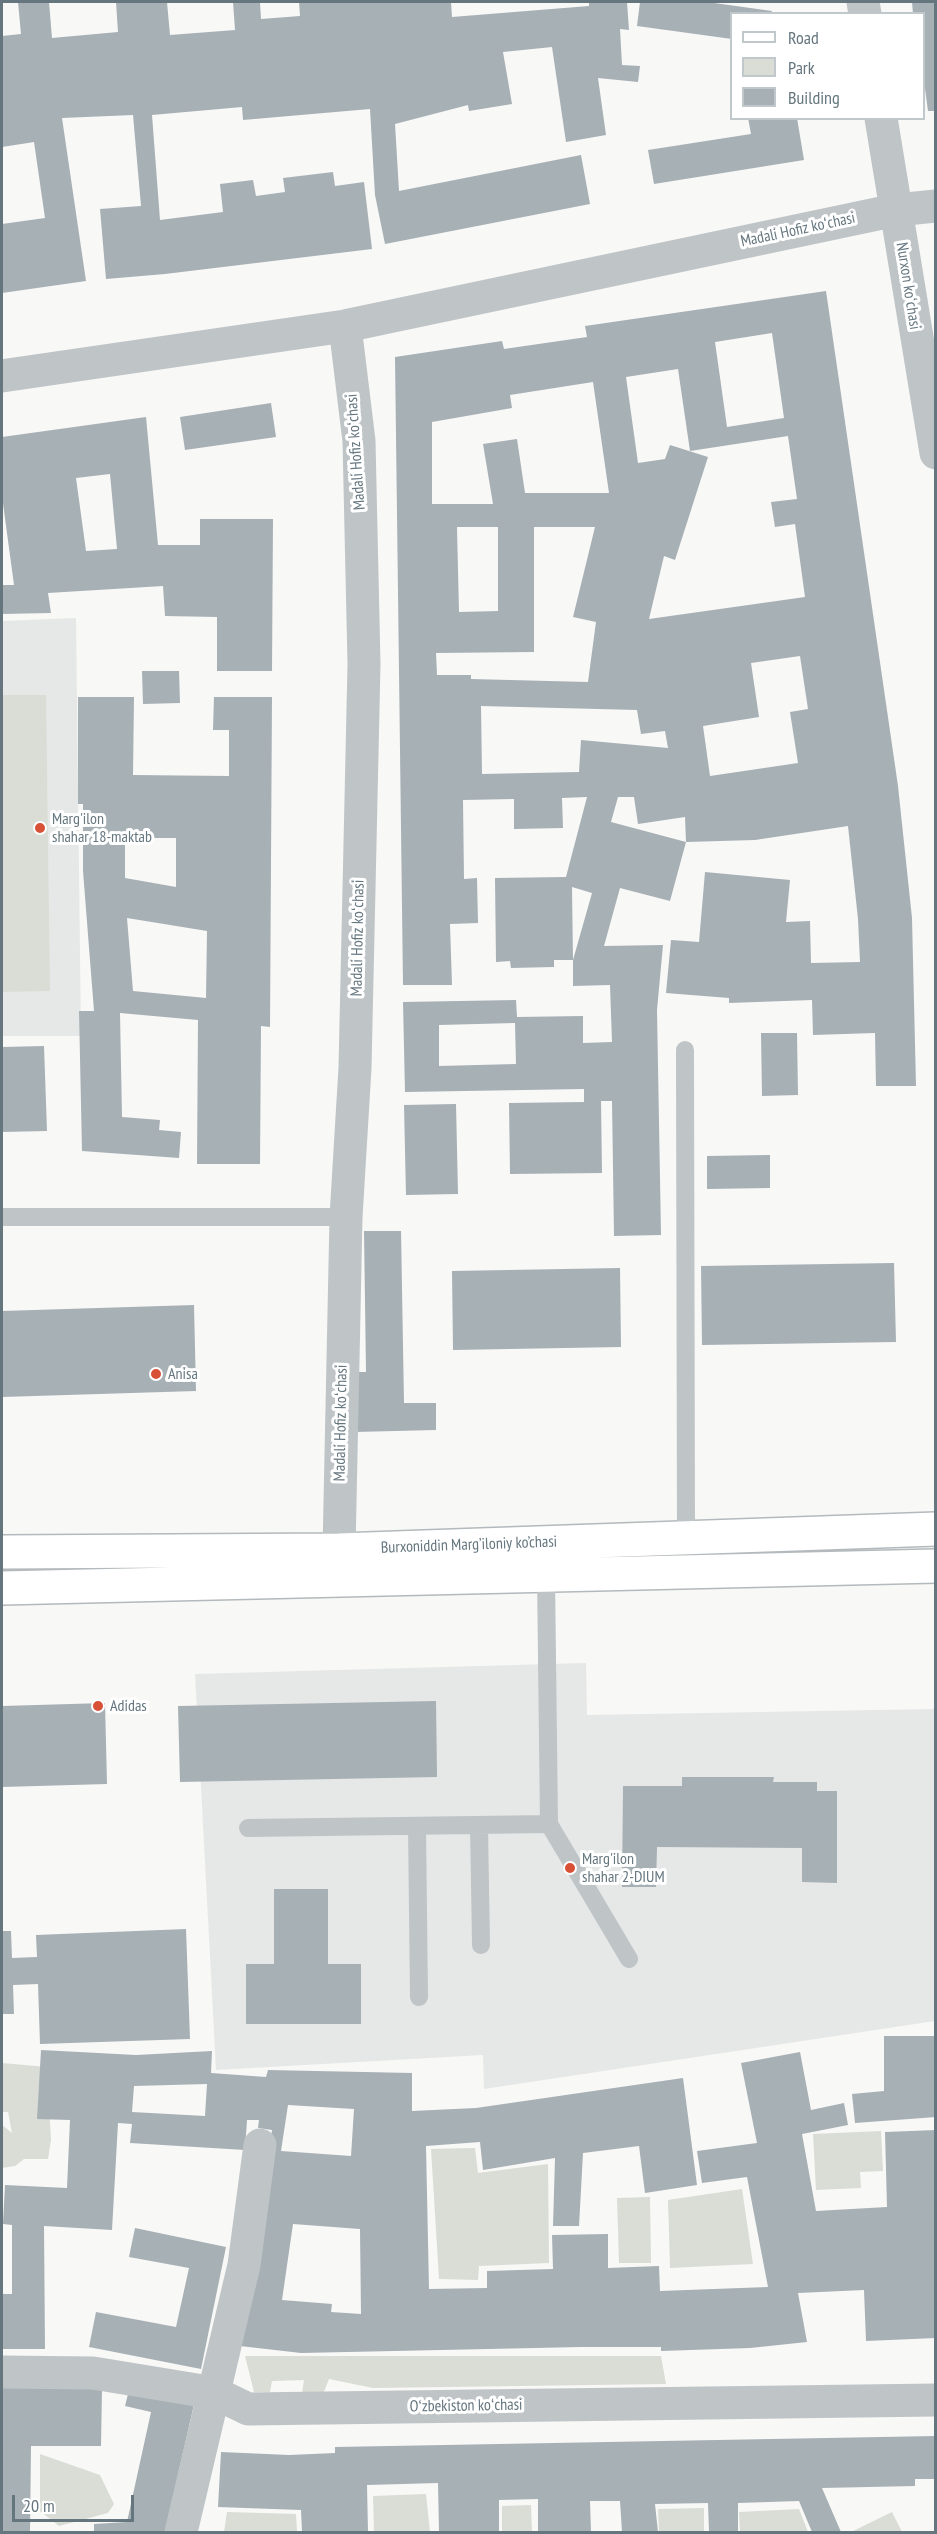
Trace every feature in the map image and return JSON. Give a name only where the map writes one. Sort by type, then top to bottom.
[{"type":"main road","name":"Burxoniddin Marg’iloniy ko’chasi","points":[[2,1552],[339,1550],[936,1529]]},
{"type":"main road","name":"Burxoniddin Marg’iloniy ko’chasi","points":[[2,1588],[936,1566]]},
{"type":"street","name":"Nurxon koʻchasi","points":[[881,120],[936,453]]},
{"type":"street","name":"Madali Hofiz koʻchasi","points":[[2,376],[345,326],[896,210],[936,206]]},
{"type":"street","name":"Madali Hofiz koʻchasi","points":[[339,1550],[346,1217],[355,1068],[364,664],[358,441],[345,326]]},
{"type":"street","points":[[181,2532],[244,2265],[260,2145]]},
{"type":"street","name":"Oʻzbekiston koʻchasi","points":[[2,2372],[93,2373],[215,2392],[249,2409],[936,2400]]},
{"type":"lane","points":[[685,1050],[686,1538]]},
{"type":"lane","points":[[2,1218],[346,1217]]},
{"type":"lane","points":[[546,1575],[549,1824],[629,1959]]},
{"type":"lane","points":[[248,1828],[549,1824]]},
{"type":"lane","points":[[479,1825],[481,1944]]},
{"type":"lane","points":[[417,1826],[419,1997]]},
{"type":"shaded area","name":"Marg'ilon shahar 18-maktab","points":[[76,618],[81,1036],[2,1036],[2,621]]},
{"type":"shaded area","name":"Marg'ilon shahar 2-DIUM","points":[[586,1663],[587,1715],[935,1709],[935,2021],[484,2089],[483,2055],[216,2070],[195,1674]]},
{"type":"green space","points":[[2,695],[46,695],[50,991],[2,992]]},
{"type":"green space","points":[[2,2063],[47,2067],[51,2140],[48,2159],[24,2159],[15,2166],[2,2168],[2,2125],[12,2133],[8,2112],[2,2112]]},
{"type":"green space","points":[[881,2131],[883,2171],[860,2172],[861,2188],[816,2190],[813,2134]]},
{"type":"green space","points":[[475,2148],[478,2173],[548,2164],[549,2263],[479,2266],[478,2280],[439,2279],[431,2149]]},
{"type":"green space","points":[[742,2189],[753,2264],[670,2268],[668,2200]]},
{"type":"green space","points":[[650,2197],[651,2263],[619,2263],[617,2198]]},
{"type":"green space","points":[[245,2356],[661,2356],[666,2384],[373,2388],[329,2379],[323,2394],[301,2400],[304,2380],[272,2381],[270,2392],[254,2392]]},
{"type":"green space","points":[[40,2454],[100,2475],[114,2504],[108,2513],[59,2526],[40,2511]]},
{"type":"green space","points":[[426,2494],[430,2532],[374,2532],[373,2496]]},
{"type":"green space","points":[[531,2505],[532,2532],[502,2532],[502,2506]]},
{"type":"green space","points":[[704,2508],[704,2532],[659,2532],[658,2509]]},
{"type":"green space","points":[[799,2509],[808,2532],[740,2532],[739,2512]]},
{"type":"green space","points":[[227,2512],[296,2514],[297,2532],[224,2532]]},
{"type":"green space","points":[[892,2512],[902,2532],[851,2532]]},
{"type":"building","points":[[18,2],[49,2],[52,38],[118,32],[116,2],[167,2],[170,35],[235,30],[233,2],[260,2],[261,19],[300,16],[299,2],[451,2],[452,17],[589,6],[589,2],[627,2],[629,30],[620,29],[622,65],[640,66],[638,82],[598,78],[606,135],[566,142],[552,47],[503,52],[512,104],[469,111],[468,105],[395,124],[399,191],[581,155],[590,204],[385,244],[375,195],[370,109],[243,120],[242,107],[152,115],[160,220],[223,212],[220,184],[253,180],[256,196],[285,192],[283,178],[333,172],[335,186],[364,182],[372,249],[165,274],[106,279],[100,209],[141,206],[133,115],[62,118],[86,281],[2,293],[2,224],[45,218],[34,142],[2,147],[2,36],[21,34]]},
{"type":"building","points":[[640,2],[707,2],[772,11],[730,12],[730,39],[637,26]]},
{"type":"building","points":[[912,2],[936,2],[936,111],[928,111],[925,88],[925,12],[913,12]]},
{"type":"building","points":[[748,120],[797,120],[804,160],[654,184],[648,150],[751,134]]},
{"type":"building","points":[[826,291],[898,786],[912,918],[916,1086],[876,1086],[875,1033],[813,1035],[812,1000],[729,1003],[729,998],[666,993],[671,940],[699,942],[705,872],[790,880],[786,922],[810,921],[811,963],[860,962],[848,826],[755,840],[686,842],[670,901],[620,888],[604,946],[663,945],[657,1010],[661,1235],[614,1236],[612,1101],[601,1101],[602,1173],[510,1174],[509,1103],[584,1102],[584,1089],[405,1092],[403,1002],[516,1000],[517,1017],[583,1016],[583,1043],[612,1042],[610,985],[573,986],[573,960],[554,960],[554,967],[511,968],[510,961],[496,962],[495,878],[566,877],[587,797],[562,798],[563,828],[514,829],[514,799],[463,800],[464,879],[477,878],[478,923],[450,924],[452,985],[403,985],[395,357],[502,341],[504,349],[587,337],[585,326]],"holes":[[[772,333],[784,418],[727,427],[715,342]],[[678,369],[690,451],[788,436],[797,499],[771,502],[775,527],[795,524],[805,597],[649,619],[664,556],[675,560],[708,457],[670,445],[665,459],[638,463],[626,377]],[[593,382],[609,493],[525,493],[517,439],[483,444],[493,504],[432,504],[432,422],[512,408],[510,395]],[[457,527],[498,527],[498,611],[459,612]],[[534,527],[595,527],[573,617],[596,622],[588,682],[471,679],[471,675],[437,675],[436,653],[534,652]],[[800,656],[808,709],[790,712],[798,763],[710,776],[703,726],[759,717],[751,663]],[[481,706],[637,710],[641,734],[665,731],[668,748],[581,740],[579,772],[482,774]],[[618,797],[634,797],[638,824],[685,817],[686,842],[611,822]],[[572,887],[592,893],[573,960]],[[515,1023],[516,1064],[439,1066],[439,1025]]]},
{"type":"building","points":[[271,403],[276,437],[185,450],[180,417]]},
{"type":"building","points":[[146,417],[158,545],[200,545],[200,519],[273,519],[272,671],[217,671],[217,617],[165,616],[163,586],[48,593],[51,613],[2,614],[2,585],[14,585],[2,496],[2,437]],"holes":[[[110,474],[117,549],[86,551],[76,478]]]},
{"type":"building","points":[[142,671],[179,671],[180,703],[143,704]]},
{"type":"building","points":[[78,697],[134,697],[133,775],[229,776],[229,730],[213,730],[214,697],[272,697],[270,1027],[261,1026],[260,1164],[197,1164],[198,1020],[120,1013],[122,1117],[160,1120],[159,1130],[181,1132],[179,1158],[82,1151],[79,1011],[94,1011],[83,871],[83,804],[78,804]],"holes":[[[125,838],[176,838],[176,887],[125,878]],[[127,918],[207,931],[206,998],[133,991]]]},
{"type":"building","points":[[761,1033],[797,1033],[798,1095],[762,1096]]},
{"type":"building","points":[[44,1046],[47,1131],[2,1132],[2,1047]]},
{"type":"building","points":[[456,1104],[458,1194],[406,1195],[404,1105]]},
{"type":"building","points":[[770,1155],[770,1188],[707,1189],[707,1156]]},
{"type":"building","points":[[364,1231],[401,1231],[404,1403],[436,1403],[436,1430],[354,1432],[353,1372],[366,1372]]},
{"type":"building","points":[[894,1263],[896,1342],[702,1345],[701,1266]]},
{"type":"building","points":[[620,1268],[621,1347],[453,1350],[452,1271]]},
{"type":"building","points":[[194,1305],[196,1391],[2,1397],[2,1311]]},
{"type":"building","points":[[436,1701],[437,1777],[180,1782],[178,1706]]},
{"type":"building","points":[[105,1703],[107,1784],[2,1787],[2,1706]]},
{"type":"building","points":[[682,1777],[774,1777],[773,1782],[817,1782],[817,1791],[837,1791],[837,1883],[802,1882],[802,1848],[657,1847],[656,1887],[622,1887],[623,1786],[682,1786]]},
{"type":"building","points":[[274,1889],[328,1889],[328,1964],[361,1964],[361,2024],[246,2024],[246,1964],[274,1964]]},
{"type":"building","points":[[186,1929],[190,2039],[40,2044],[38,1984],[13,1985],[14,2014],[2,2014],[2,1931],[11,1931],[12,1958],[37,1957],[36,1935]]},
{"type":"building","points":[[884,2036],[936,2036],[936,2117],[855,2123],[852,2094],[884,2091]]},
{"type":"building","points":[[41,2050],[136,2055],[212,2051],[211,2073],[266,2077],[268,2070],[412,2073],[412,2111],[476,2108],[683,2078],[697,2185],[645,2193],[639,2146],[583,2153],[579,2226],[553,2226],[555,2158],[483,2170],[480,2142],[426,2146],[429,2289],[487,2288],[487,2271],[553,2269],[552,2235],[608,2234],[608,2268],[659,2266],[660,2291],[768,2287],[747,2177],[702,2183],[697,2151],[757,2143],[741,2063],[800,2052],[811,2110],[844,2103],[848,2125],[802,2134],[816,2211],[887,2207],[885,2132],[936,2130],[936,2338],[866,2341],[864,2290],[798,2293],[807,2342],[750,2348],[661,2351],[661,2347],[581,2347],[301,2353],[240,2346],[272,2130],[258,2128],[259,2120],[247,2120],[245,2150],[130,2143],[132,2124],[118,2123],[112,2230],[44,2226],[45,2349],[2,2349],[2,2294],[12,2294],[12,2225],[3,2224],[5,2185],[67,2188],[70,2120],[37,2119]],"holes":[[[207,2084],[205,2116],[132,2112],[134,2086]],[[288,2105],[354,2109],[351,2156],[281,2151]],[[293,2224],[360,2229],[361,2314],[331,2312],[332,2304],[282,2300]]]},
{"type":"building","points":[[135,2228],[226,2247],[201,2369],[89,2347],[96,2312],[176,2327],[189,2268],[129,2257]]},
{"type":"building","points":[[130,2386],[195,2400],[165,2532],[94,2532],[94,2524],[127,2522],[151,2412],[125,2406]]},
{"type":"building","points":[[2,2387],[102,2388],[101,2446],[31,2446],[30,2532],[2,2532]]},
{"type":"building","points":[[936,2436],[936,2479],[915,2479],[915,2486],[822,2488],[841,2532],[812,2532],[799,2501],[738,2503],[738,2532],[709,2532],[708,2503],[655,2504],[658,2532],[622,2532],[620,2501],[590,2501],[591,2532],[538,2532],[538,2499],[499,2500],[499,2532],[439,2532],[438,2483],[367,2485],[368,2532],[302,2532],[301,2510],[218,2507],[221,2452],[289,2455],[335,2453],[335,2447]]},
{"type":"place","name":"Marg'ilon shahar 18-maktab","points":[[40,828]]},
{"type":"place","name":"Anisa","points":[[156,1374]]},
{"type":"place","name":"Adidas","points":[[98,1706]]},
{"type":"place","name":"Marg'ilon shahar 2-DIUM","points":[[570,1868]]}]
